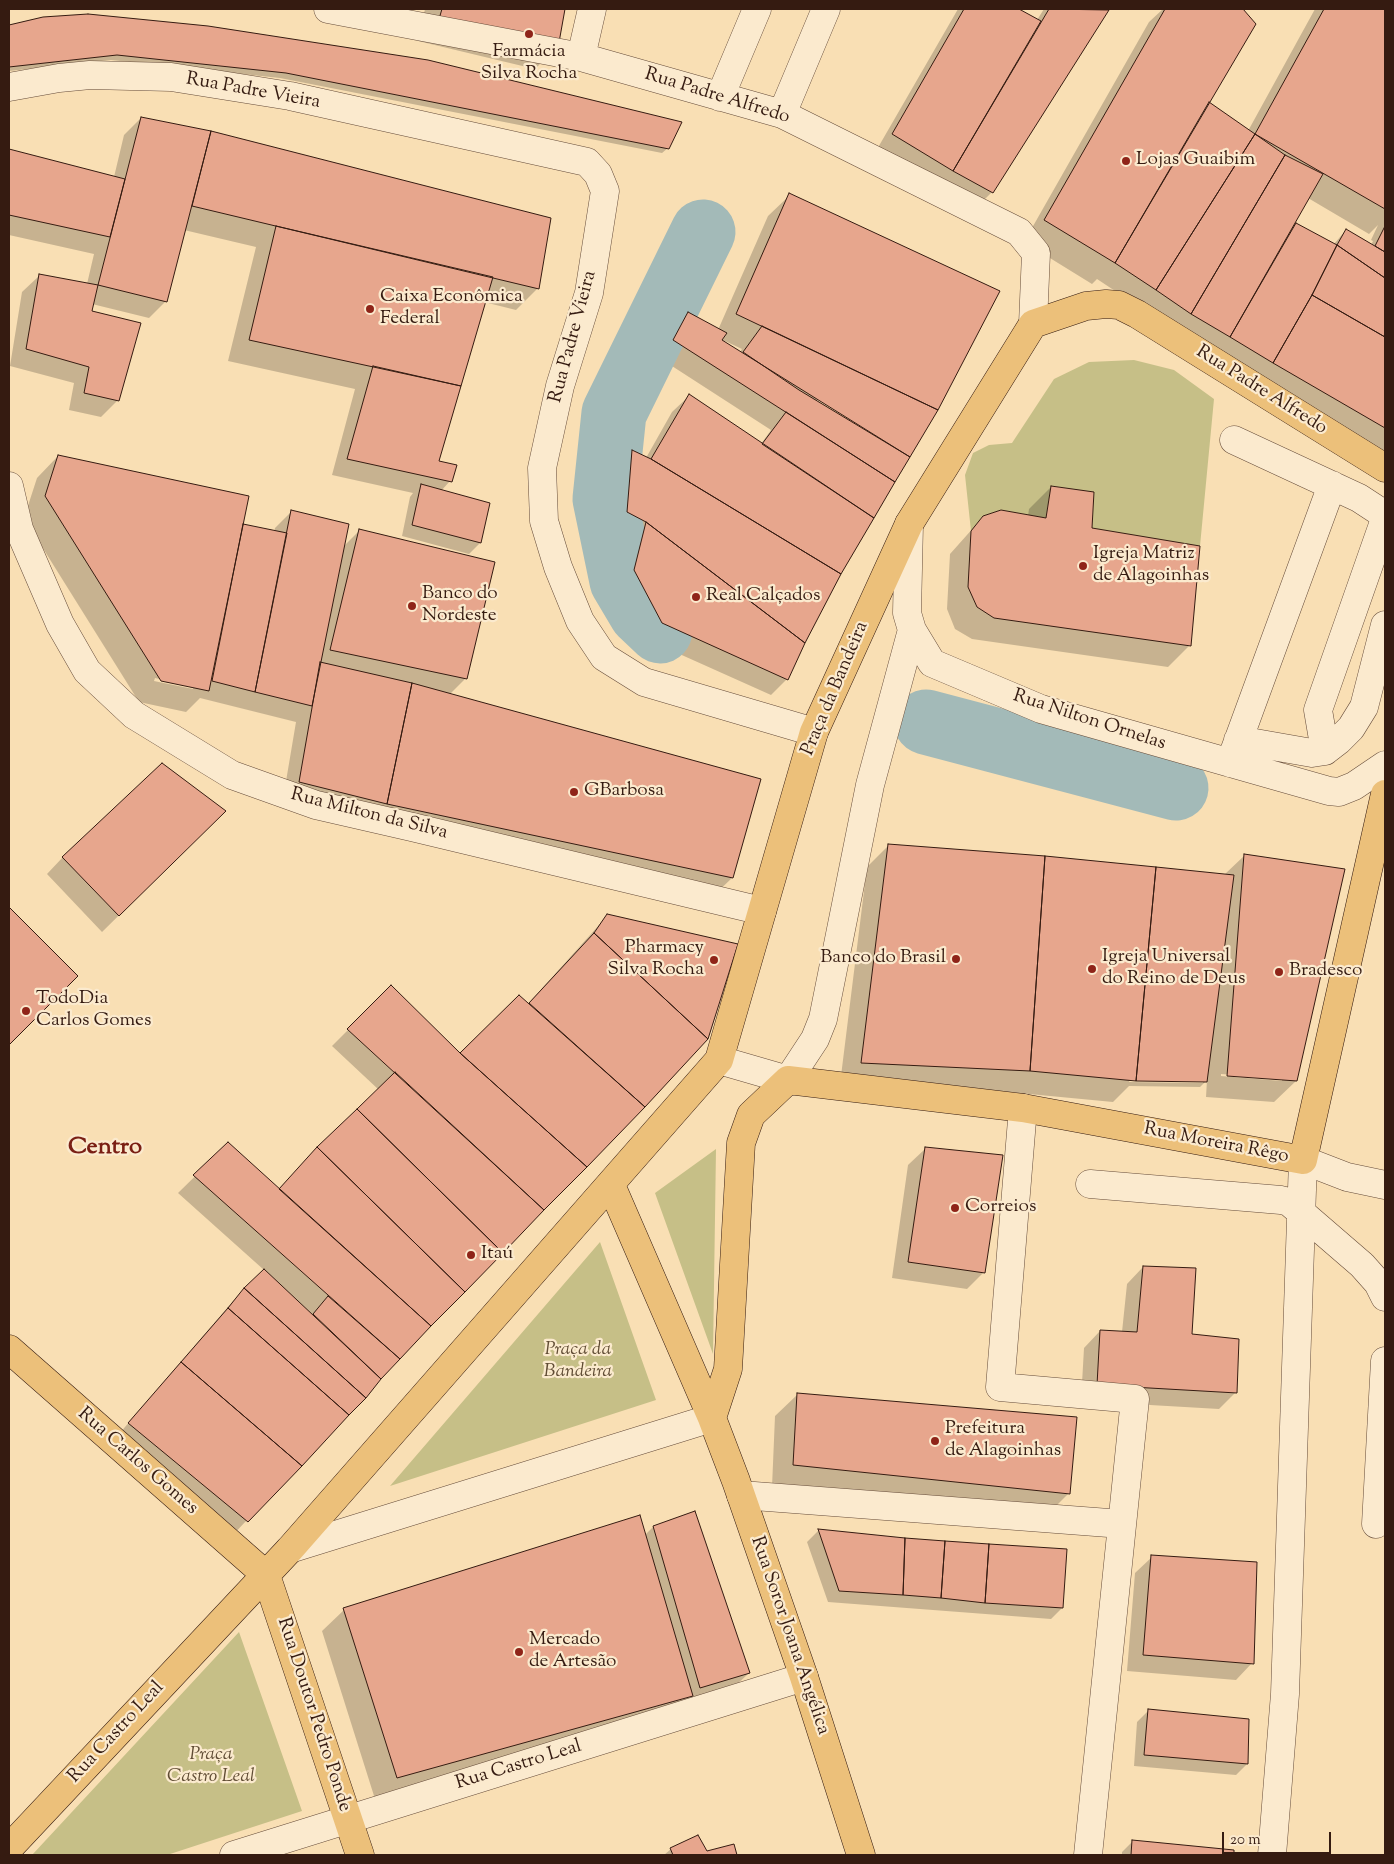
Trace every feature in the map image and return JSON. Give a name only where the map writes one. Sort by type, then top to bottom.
[{"type":"main road","name":"Rua Padre Alfredo","points":[[1033,324],[1086,306],[1119,305],[1137,314],[1385,468]]},
{"type":"main road","name":"Praça da Bandeira","points":[[266,1575],[719,1060],[814,732],[909,524],[1033,324]]},
{"type":"main road","name":"Rua Moreira Rêgo","points":[[788,1080],[1023,1108],[1303,1160],[1385,794]]},
{"type":"main road","points":[[712,1418],[728,1370],[741,1143],[751,1115],[788,1080]]},
{"type":"main road","points":[[611,1185],[712,1418]]},
{"type":"main road","name":"Rua Carlos Gomes","points":[[9,1349],[266,1575]]},
{"type":"main road","name":"Rua Soror Joana Angélica","points":[[712,1418],[741,1495],[804,1677],[861,1855]]},
{"type":"main road","name":"Rua Doutor Pedro Ponde","points":[[266,1575],[360,1855]]},
{"type":"main road","name":"Rua Castro Leal","points":[[9,1848],[266,1575]]},
{"type":"street","name":"Rua Padre Alfredo","points":[[328,9],[581,57],[782,114],[1019,232],[1036,252],[1033,324]]},
{"type":"street","points":[[581,57],[592,9]]},
{"type":"street","points":[[720,97],[757,9]]},
{"type":"street","points":[[782,114],[826,9]]},
{"type":"street","name":"Rua Padre Vieira","points":[[9,87],[59,78],[90,75],[170,77],[290,96],[586,162],[598,174],[605,191],[589,293],[560,386],[542,468],[544,521],[558,567],[580,621],[604,657],[644,682],[814,732]]},
{"type":"street","points":[[1234,440],[1359,498],[1385,517],[1318,710],[1325,750]]},
{"type":"street","points":[[1332,485],[1234,752],[1312,753],[1325,750],[1351,728],[1364,708],[1385,625]]},
{"type":"street","name":"Rua Milton da Silva","points":[[9,486],[19,528],[60,624],[87,671],[134,714],[232,775],[316,805],[762,911]]},
{"type":"street","name":"Rua Nilton Ornelas","points":[[909,524],[907,613],[912,630],[932,663],[1041,709],[1234,752],[1329,791],[1339,792],[1354,786],[1385,765]]},
{"type":"street","points":[[719,1060],[788,1080],[815,1039],[823,1019],[870,785],[912,630]]},
{"type":"street","points":[[1023,1108],[1000,1387],[1135,1399],[1088,1855]]},
{"type":"street","points":[[1272,1855],[1285,1694],[1303,1160],[1347,1177],[1385,1185]]},
{"type":"street","points":[[1090,1184],[1289,1202],[1362,1264],[1378,1283],[1385,1297]]},
{"type":"street","points":[[1376,1524],[1385,1361]]},
{"type":"street","points":[[290,1549],[712,1418]]},
{"type":"street","points":[[741,1495],[1122,1524]]},
{"type":"street","name":"Rua Castro Leal","points":[[234,1855],[804,1677]]},
{"type":"green space","points":[[1134,360],[1174,370],[1214,399],[1200,546],[1092,528],[1094,493],[1051,486],[1046,518],[1001,510],[983,516],[971,531],[965,475],[973,453],[989,445],[1012,443],[1054,379],[1089,362]]},
{"type":"green space","points":[[716,1149],[713,1354],[655,1193]]},
{"type":"green space","name":"Praça da Bandeira","points":[[600,1242],[656,1400],[390,1486]]},
{"type":"green space","name":"Praça Castro Leal","points":[[239,1632],[302,1811],[167,1855],[32,1855]]},
{"type":"building","name":"Farmácia Silva Rocha","points":[[442,9],[565,9],[558,48],[439,19]]},
{"type":"building","points":[[964,9],[1019,9],[1041,21],[953,171],[892,134]]},
{"type":"building","points":[[1049,9],[1109,10],[993,193],[953,171]]},
{"type":"building","name":"Lojas Guaibim","points":[[1165,9],[1243,9],[1256,24],[1115,263],[1044,220]]},
{"type":"building","points":[[1324,9],[1385,9],[1385,209],[1255,134]]},
{"type":"building","points":[[88,14],[208,26],[428,60],[682,122],[669,149],[286,73],[117,55],[9,67],[9,25],[43,17]]},
{"type":"building","points":[[1209,102],[1255,134],[1156,290],[1115,263]]},
{"type":"building","points":[[141,117],[211,131],[167,302],[98,285]]},
{"type":"building","points":[[211,131],[551,218],[539,289],[192,206]]},
{"type":"building","points":[[1255,134],[1285,155],[1191,314],[1156,290]]},
{"type":"building","points":[[9,149],[125,179],[110,237],[9,215]]},
{"type":"building","points":[[1285,155],[1323,174],[1230,337],[1191,314]]},
{"type":"building","points":[[789,193],[1000,291],[938,410],[736,314]]},
{"type":"building","points":[[1296,223],[1337,245],[1312,295],[1273,363],[1230,337]]},
{"type":"building","name":"Caixa Econômica Federal","points":[[276,226],[493,277],[461,386],[249,340]]},
{"type":"building","points":[[1385,226],[1385,252],[1375,246]]},
{"type":"building","points":[[1346,229],[1385,252],[1385,278],[1337,245]]},
{"type":"building","points":[[1337,245],[1385,278],[1385,337],[1312,295]]},
{"type":"building","points":[[39,274],[98,285],[92,311],[141,323],[119,401],[84,393],[89,367],[26,349]]},
{"type":"building","points":[[1312,295],[1385,337],[1385,428],[1273,363]]},
{"type":"building","points":[[688,312],[727,333],[722,340],[910,457],[895,482],[673,340]]},
{"type":"building","points":[[762,326],[938,410],[910,457],[799,390],[743,352]]},
{"type":"building","points":[[373,366],[461,386],[439,461],[457,465],[452,482],[347,459]]},
{"type":"building","points":[[689,394],[874,518],[841,574],[651,459]]},
{"type":"building","points":[[786,412],[895,482],[874,518],[762,444]]},
{"type":"building","points":[[632,450],[651,459],[841,574],[805,643],[646,522],[627,512]]},
{"type":"building","points":[[58,455],[249,496],[209,691],[161,681],[45,496]]},
{"type":"building","points":[[421,484],[490,503],[481,543],[412,525]]},
{"type":"building","name":"Igreja Matriz de Alagoinhas","points":[[1051,486],[1094,492],[1092,528],[1200,546],[1191,646],[994,618],[977,607],[968,587],[971,531],[983,516],[1001,510],[1046,518]]},
{"type":"building","points":[[291,510],[349,524],[312,706],[255,692]]},
{"type":"building","name":"Real Calçados","points":[[646,522],[805,643],[788,680],[662,623],[634,570]]},
{"type":"building","points":[[243,524],[287,533],[255,692],[212,681]]},
{"type":"building","name":"Banco do Nordeste","points":[[359,529],[495,562],[467,679],[330,650]]},
{"type":"building","points":[[320,662],[412,683],[387,804],[299,782]]},
{"type":"building","name":"GBarbosa","points":[[412,683],[761,779],[733,878],[387,804]]},
{"type":"building","points":[[162,763],[226,811],[119,916],[62,857]]},
{"type":"building","name":"Banco do Brasil","points":[[888,844],[1045,856],[1030,1071],[861,1063]]},
{"type":"building","name":"Bradesco","points":[[1244,854],[1345,869],[1297,1081],[1227,1076]]},
{"type":"building","name":"Igreja Universal do Reino de Deus","points":[[1045,856],[1156,867],[1136,1081],[1030,1071]]},
{"type":"building","points":[[1156,867],[1234,875],[1207,1082],[1136,1081]]},
{"type":"building","name":"TodoDia Carlos Gomes","points":[[9,907],[78,976],[9,1045]]},
{"type":"building","points":[[607,914],[738,944],[708,1039],[594,933]]},
{"type":"building","points":[[594,933],[708,1039],[645,1107],[529,1003]]},
{"type":"building","points":[[391,985],[460,1053],[587,1167],[544,1210],[347,1029]]},
{"type":"building","points":[[519,995],[645,1107],[587,1167],[460,1053]]},
{"type":"building","points":[[395,1072],[544,1210],[503,1253],[357,1109]]},
{"type":"building","points":[[357,1109],[503,1253],[465,1292],[317,1147]]},
{"type":"building","points":[[228,1142],[431,1326],[400,1359],[193,1175]]},
{"type":"building","points":[[317,1147],[465,1292],[431,1326],[279,1189]]},
{"type":"building","name":"Correios","points":[[925,1147],[1003,1155],[985,1273],[908,1262]]},
{"type":"building","points":[[1143,1266],[1196,1268],[1192,1334],[1239,1339],[1237,1393],[1097,1385],[1100,1330],[1137,1332]]},
{"type":"building","points":[[264,1269],[381,1379],[366,1398],[244,1288]]},
{"type":"building","points":[[244,1288],[366,1398],[349,1415],[228,1308]]},
{"type":"building","points":[[328,1296],[400,1359],[381,1379],[313,1314]]},
{"type":"building","points":[[228,1308],[349,1415],[302,1466],[181,1362]]},
{"type":"building","points":[[181,1362],[302,1466],[248,1522],[128,1423]]},
{"type":"building","name":"Prefeitura de Alagoinhas","points":[[797,1393],[1077,1417],[1070,1494],[793,1465]]},
{"type":"building","points":[[695,1511],[750,1673],[700,1688],[653,1526]]},
{"type":"building","name":"Mercado de Artesão","points":[[640,1515],[693,1696],[397,1778],[343,1608]]},
{"type":"building","points":[[818,1529],[905,1538],[903,1595],[839,1591]]},
{"type":"building","points":[[905,1538],[945,1541],[941,1598],[903,1595]]},
{"type":"building","points":[[945,1541],[989,1544],[985,1603],[941,1598]]},
{"type":"building","points":[[989,1544],[1067,1549],[1063,1608],[985,1603]]},
{"type":"building","points":[[1151,1555],[1257,1562],[1254,1664],[1143,1655]]},
{"type":"building","points":[[1148,1709],[1249,1719],[1248,1764],[1144,1755]]},
{"type":"building","points":[[698,1835],[707,1851],[734,1844],[737,1855],[673,1855],[670,1848]]},
{"type":"building","points":[[1132,1840],[1234,1850],[1234,1855],[1131,1855]]},
{"type":"waterway","points":[[660,631],[641,613],[622,581],[605,499],[614,413],[703,232]]},
{"type":"waterway","points":[[926,722],[1176,788]]},
{"type":"place","name":"Farmácia Silva Rocha","points":[[529,34]]},
{"type":"place","name":"Lojas Guaibim","points":[[1126,161]]},
{"type":"place","name":"Caixa Econômica Federal","points":[[370,309]]},
{"type":"place","name":"Igreja Matriz de Alagoinhas","points":[[1083,566]]},
{"type":"place","name":"Real Calçados","points":[[696,597]]},
{"type":"place","name":"Banco do Nordeste","points":[[412,606]]},
{"type":"place","name":"GBarbosa","points":[[574,792]]},
{"type":"place","name":"Banco do Brasil","points":[[956,959]]},
{"type":"place","name":"Pharmacy Silva Rocha","points":[[714,960]]},
{"type":"place","name":"Igreja Universal do Reino de Deus","points":[[1092,969]]},
{"type":"place","name":"Bradesco","points":[[1279,972]]},
{"type":"place","name":"TodoDia Carlos Gomes","points":[[26,1011]]},
{"type":"place","name":"Correios","points":[[955,1208]]},
{"type":"place","name":"Itaú","points":[[471,1255]]},
{"type":"place","name":"Prefeitura de Alagoinhas","points":[[935,1441]]},
{"type":"place","name":"Mercado de Artesão","points":[[519,1652]]},
{"type":"district","name":"Centro","points":[[105,1149]]}]
